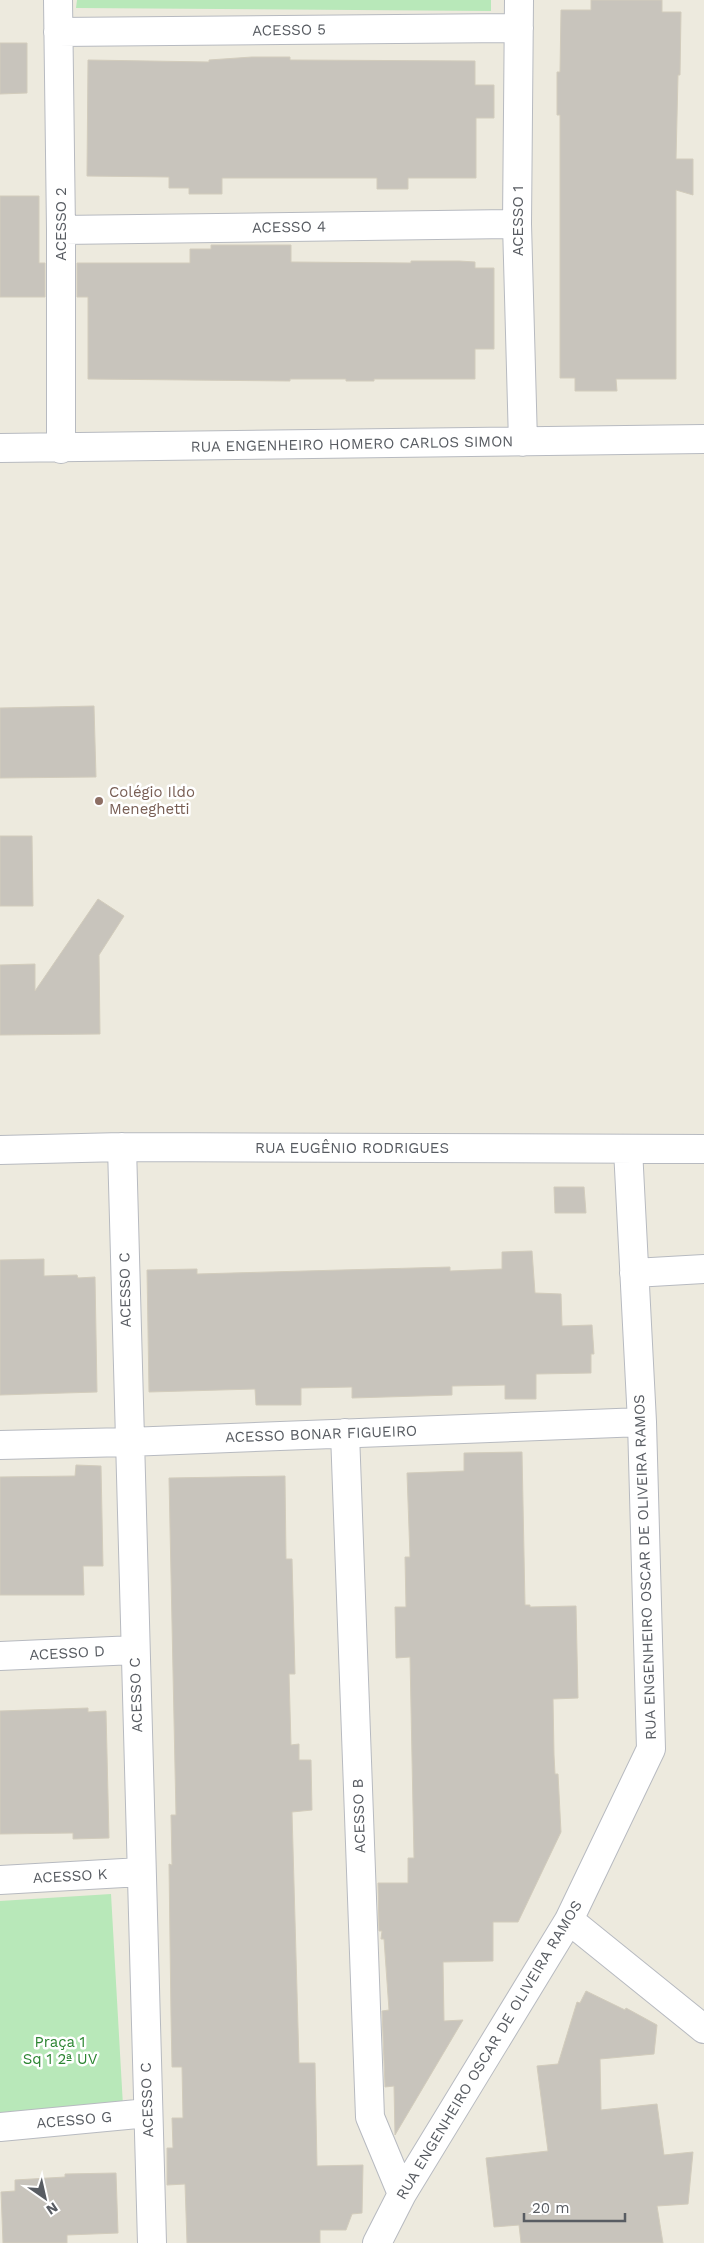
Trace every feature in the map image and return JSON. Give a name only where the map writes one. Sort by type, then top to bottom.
[{"type":"street","name":"ACESSO 2","points":[[58,0],[61,448]]},
{"type":"street","name":"ACESSO 1","points":[[519,0],[517,224],[523,442]]},
{"type":"street","name":"ACESSO 5","points":[[58,32],[519,28]]},
{"type":"street","name":"ACESSO 4","points":[[61,230],[517,224]]},
{"type":"street","name":"RUA ENGENHEIRO HOMERO CARLOS SIMON","points":[[0,448],[704,439]]},
{"type":"street","name":"RUA EUGÊNIO RODRIGUES","points":[[0,1150],[122,1146],[704,1149]]},
{"type":"street","name":"ACESSO C","points":[[122,1146],[128,1442],[152,2243]]},
{"type":"street","name":"RUA ENGENHEIRO OSCAR DE OLIVEIRA RAMOS","points":[[377,2243],[402,2194],[569,1920],[651,1749],[642,1422],[628,1149]]},
{"type":"street","points":[[634,1273],[704,1270]]},
{"type":"street","name":"ACESSO BONAR FIGUEIRO","points":[[0,1445],[128,1442],[642,1422]]},
{"type":"street","name":"ACESSO B","points":[[345,1433],[370,2117],[402,2194]]},
{"type":"street","name":"ACESSO D","points":[[0,1656],[134,1650]]},
{"type":"street","name":"ACESSO K","points":[[0,1880],[141,1872]]},
{"type":"street","points":[[569,1920],[704,2028]]},
{"type":"street","name":"ACESSO G","points":[[0,2127],[148,2113]]},
{"type":"green space","points":[[77,0],[491,0],[491,11],[76,8]]},
{"type":"green space","name":"Praça 1 Sq 1 2ª UV","points":[[111,1894],[123,2106],[0,2114],[0,1901]]},
{"type":"building","points":[[591,0],[662,0],[662,12],[681,12],[676,159],[693,159],[693,195],[676,190],[676,379],[616,379],[617,391],[575,391],[575,378],[560,378],[560,115],[557,115],[557,72],[560,72],[561,10],[591,10]]},
{"type":"building","points":[[0,43],[27,43],[27,93],[0,94]]},
{"type":"building","points":[[290,57],[290,60],[475,61],[475,85],[494,85],[494,118],[476,118],[476,178],[408,178],[408,189],[377,189],[377,178],[222,178],[222,194],[189,194],[189,188],[169,188],[169,177],[87,176],[88,60],[209,62],[209,60]]},
{"type":"building","points":[[0,196],[39,196],[39,263],[45,263],[45,297],[0,297]]},
{"type":"building","points":[[211,245],[291,245],[291,262],[411,263],[411,261],[459,261],[475,262],[475,268],[494,268],[494,349],[475,349],[475,379],[374,379],[374,381],[346,381],[346,379],[290,379],[290,381],[88,379],[88,297],[77,297],[77,263],[190,263],[190,249],[211,249]]},
{"type":"building","points":[[94,706],[96,777],[0,778],[0,708]]},
{"type":"building","points":[[0,836],[32,836],[33,906],[0,906]]},
{"type":"building","points":[[98,899],[124,916],[99,955],[100,1034],[0,1035],[0,965],[35,964],[35,991]]},
{"type":"building","points":[[554,1187],[584,1187],[586,1213],[555,1213]]},
{"type":"building","points":[[532,1251],[535,1293],[561,1294],[562,1326],[592,1325],[594,1354],[591,1354],[591,1373],[536,1374],[536,1399],[505,1399],[505,1385],[452,1386],[452,1395],[352,1398],[352,1387],[301,1388],[301,1405],[256,1405],[255,1389],[149,1392],[147,1270],[197,1269],[197,1274],[450,1267],[450,1271],[502,1269],[502,1252]]},
{"type":"building","points":[[44,1259],[44,1276],[77,1275],[78,1278],[95,1277],[97,1392],[0,1395],[0,1260]]},
{"type":"building","points":[[522,1452],[525,1605],[530,1605],[530,1607],[576,1606],[578,1698],[553,1699],[555,1774],[558,1774],[561,1832],[518,1922],[493,1922],[493,1961],[443,1962],[444,2021],[463,2020],[395,2135],[394,2086],[385,2087],[382,2011],[389,2010],[384,1939],[381,1939],[382,1931],[379,1931],[378,1883],[408,1883],[408,1858],[414,1858],[410,1657],[396,1658],[395,1607],[406,1607],[405,1557],[410,1557],[407,1473],[464,1471],[464,1453]]},
{"type":"building","points":[[76,1465],[101,1466],[103,1566],[83,1566],[84,1595],[0,1595],[0,1477],[75,1476]]},
{"type":"building","points":[[285,1476],[286,1559],[292,1559],[295,1674],[289,1674],[291,1745],[299,1744],[299,1760],[311,1760],[312,1810],[292,1812],[299,2063],[315,2063],[317,2166],[363,2165],[362,2213],[352,2214],[346,2230],[320,2230],[320,2243],[187,2243],[185,2184],[167,2185],[167,2148],[173,2148],[172,2118],[183,2118],[182,2067],[172,2067],[169,1864],[172,1865],[171,1815],[176,1815],[169,1478]]},
{"type":"building","points":[[88,1708],[88,1712],[106,1711],[109,1838],[73,1839],[73,1833],[0,1834],[0,1711]]},
{"type":"building","points":[[586,1991],[625,2010],[626,2008],[657,2025],[654,2054],[600,2059],[601,2110],[657,2104],[664,2155],[693,2152],[688,2204],[657,2206],[663,2243],[521,2243],[519,2225],[494,2227],[486,2158],[548,2151],[537,2066],[558,2064],[577,2002],[580,2003]]},
{"type":"building","points":[[116,2173],[118,2233],[67,2235],[67,2243],[3,2243],[1,2192],[15,2191],[15,2180],[65,2177],[65,2174]]},
{"type":"place","name":"Colégio Ildo Meneghetti","points":[[99,801]]}]
